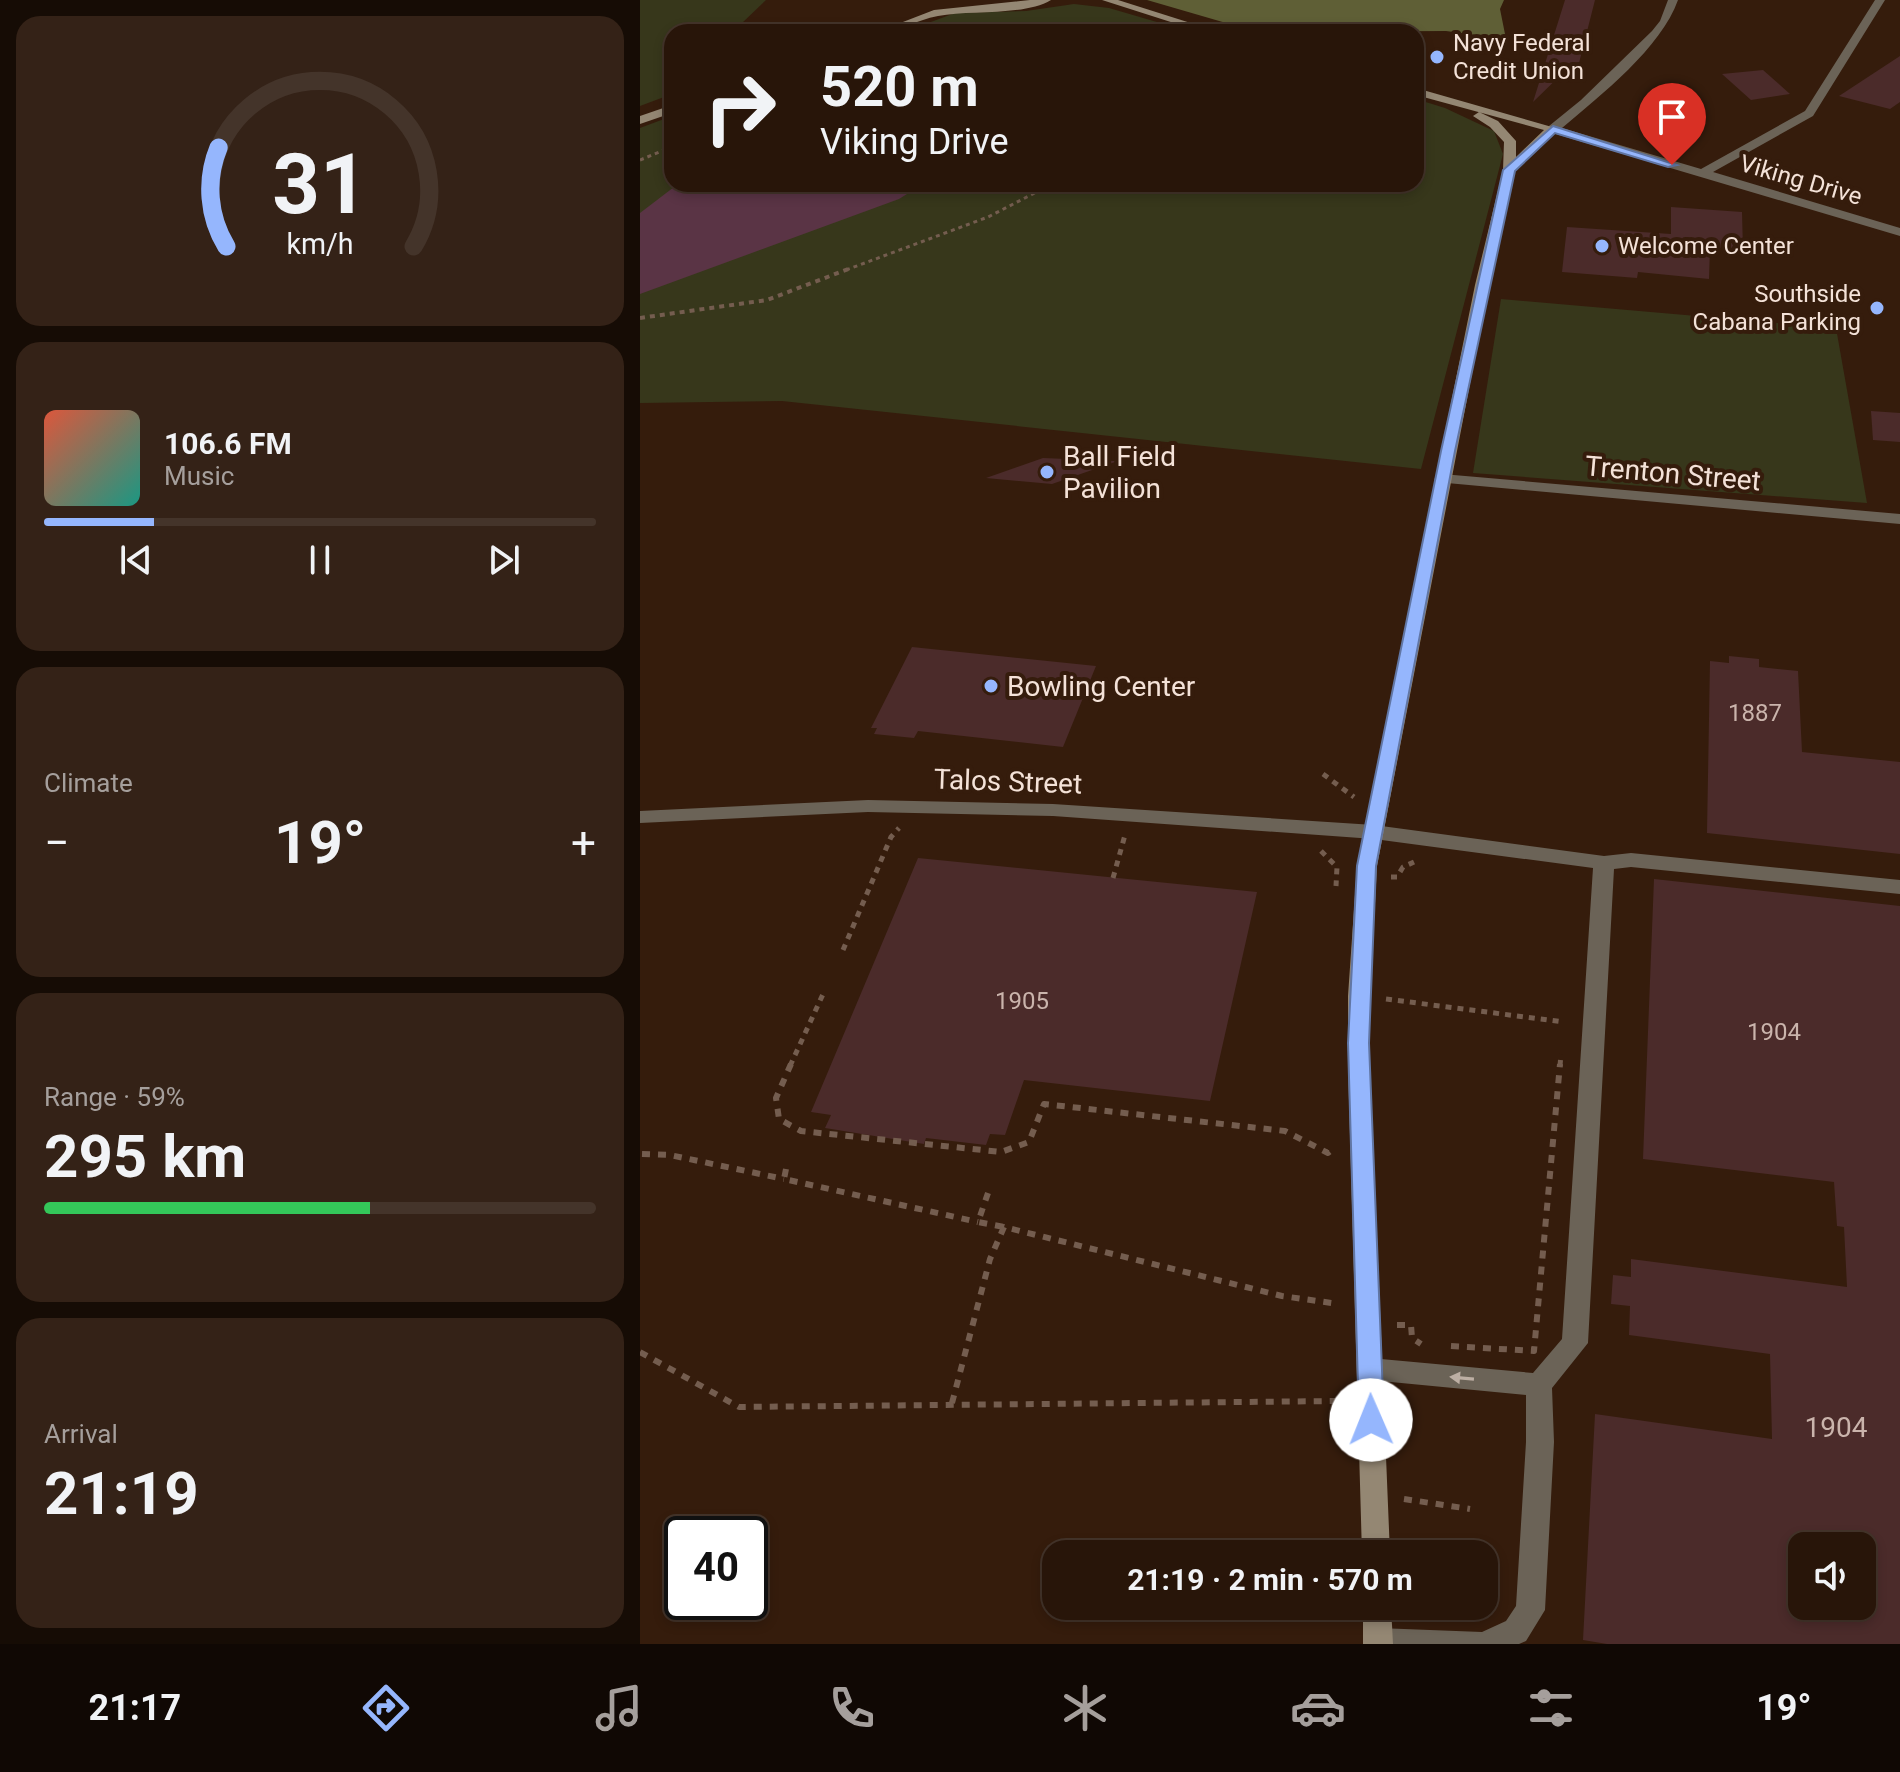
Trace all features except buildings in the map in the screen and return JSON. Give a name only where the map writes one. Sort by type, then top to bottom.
[{"type":"street","points":[[934,13],[942,0]]},
{"type":"street","points":[[959,0],[997,7]]},
{"type":"street","points":[[904,24],[934,13],[1055,0]]},
{"type":"street","points":[[1099,0],[1188,24]]},
{"type":"street","points":[[1509,170],[1585,103],[1656,33],[1665,22],[1673,0]]},
{"type":"street","points":[[1701,174],[1809,113],[1880,0]]},
{"type":"street","points":[[1424,93],[1553,129]]},
{"type":"street","points":[[1376,1540],[1359,996],[1367,866],[1442,479],[1509,170],[1510,141],[1504,132],[1447,100]]},
{"type":"street","points":[[640,120],[664,112]]},
{"type":"street","name":"Viking Drive","points":[[1553,129],[1900,232]]},
{"type":"street","name":"Trenton Street","points":[[1442,479],[1900,519]]},
{"type":"street","name":"Talos Street","points":[[640,817],[784,808],[978,807],[1374,832],[1604,863],[1631,860],[1900,887]]},
{"type":"street","points":[[1487,1644],[1516,1631],[1530,1610],[1540,1442],[1539,1385],[1575,1343],[1604,863]]},
{"type":"street","points":[[1370,1369],[1539,1385]]},
{"type":"street","points":[[1377,1620],[1378,1643],[1478,1644]]},
{"type":"path","points":[[640,160],[664,150]]},
{"type":"path","points":[[641,318],[748,305],[833,278],[988,217],[1036,192]]},
{"type":"path","points":[[1323,774],[1361,803]]},
{"type":"path","points":[[843,950],[891,837],[904,824]]},
{"type":"path","points":[[1111,830],[1140,831]]},
{"type":"path","points":[[1113,878],[1126,830]]},
{"type":"path","points":[[1314,847],[1337,867],[1336,892]]},
{"type":"path","points":[[1330,858],[1338,854]]},
{"type":"path","points":[[1386,877],[1397,877],[1403,867],[1423,861]]},
{"type":"path","points":[[824,992],[776,1098],[779,1119],[801,1131],[1001,1152],[1029,1142],[1044,1104],[1285,1131],[1328,1153],[1335,1147],[1335,1133]]},
{"type":"path","points":[[1376,998],[1564,1022]]},
{"type":"path","points":[[1563,1037],[1565,1008]]},
{"type":"path","points":[[1440,1345],[1534,1351],[1561,1052]]},
{"type":"path","points":[[641,1155],[670,1155],[1004,1227],[1282,1296],[1339,1303],[1340,1313]]},
{"type":"path","points":[[784,1179],[786,1169]]},
{"type":"path","points":[[978,1222],[988,1193]]},
{"type":"path","points":[[952,1403],[990,1259],[1004,1227]]},
{"type":"path","points":[[1396,1325],[1411,1325],[1415,1341],[1425,1345]]},
{"type":"path","points":[[640,1352],[739,1407],[1340,1401]]},
{"type":"path","points":[[1339,1413],[1340,1385]]},
{"type":"path","points":[[1400,1499],[1470,1509]]},
{"type":"shaded area","points":[[640,0],[766,0],[742,24],[664,24],[664,97],[640,106]]},
{"type":"shaded area","points":[[1147,0],[1504,0],[1500,9],[1506,39],[1424,31],[1424,24],[1230,24]]},
{"type":"shaded area","points":[[1074,4],[1109,8],[1164,24],[925,24],[955,13],[1026,11]]},
{"type":"shaded area","points":[[1424,101],[1494,131],[1503,154],[1421,469],[782,401],[640,403],[640,128],[664,119],[664,192],[1424,192]]},
{"type":"shaded area","points":[[668,192],[910,192],[899,199],[640,294],[640,213]]},
{"type":"shaded area","points":[[1501,299],[1836,328],[1867,503],[1473,473]]},
{"type":"place","name":"Navy Federal Credit Union","points":[[1437,57]]},
{"type":"place","name":"Welcome Center","points":[[1602,246]]},
{"type":"place","name":"Southside Cabana Parking","points":[[1877,308]]},
{"type":"place","name":"Ball Field Pavilion","points":[[1047,472]]},
{"type":"place","name":"Bowling Center","points":[[991,686]]},
{"type":"route","points":[[1371,1420],[1359,1043],[1367,866],[1448,451],[1509,170],[1553,129],[1672,165]]}]
